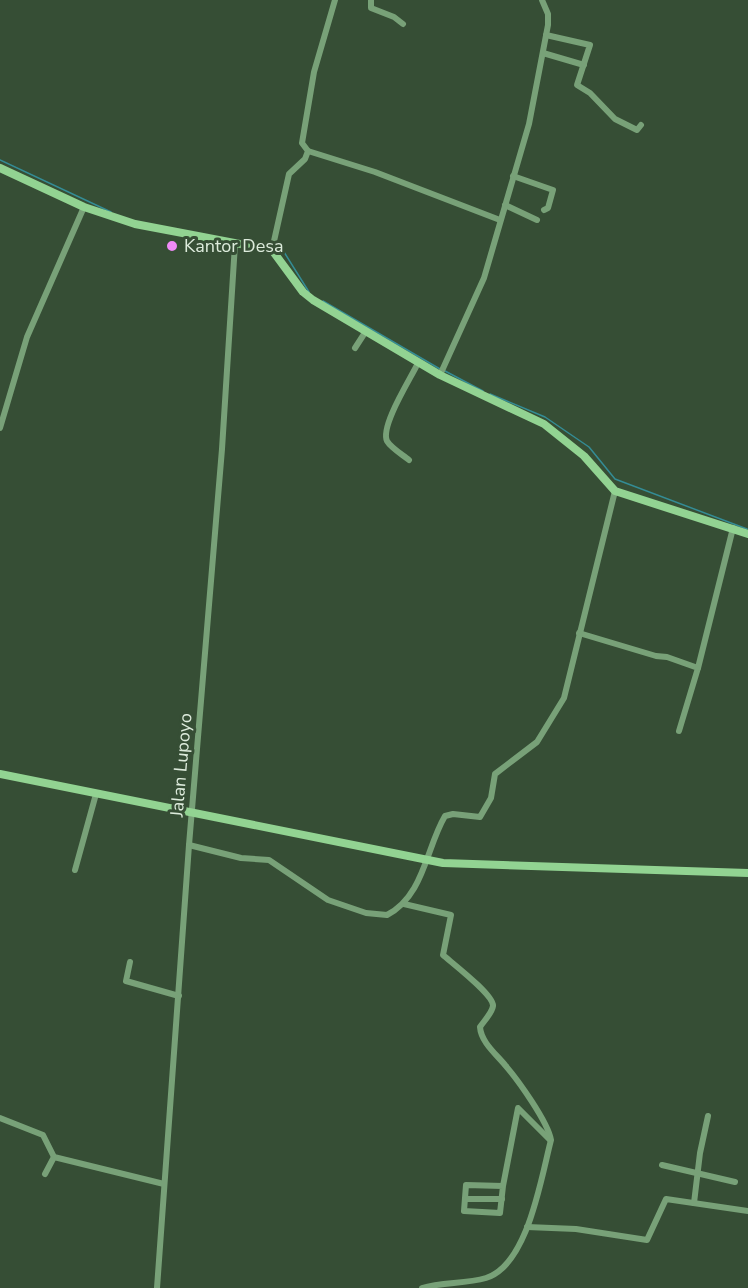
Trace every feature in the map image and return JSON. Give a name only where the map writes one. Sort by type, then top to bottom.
[{"type":"street","points":[[335,0],[314,72],[302,143],[308,151],[375,172],[500,220]]},
{"type":"street","points":[[371,0],[371,8],[394,17],[403,24]]},
{"type":"street","points":[[442,372],[482,284],[529,124],[548,20],[542,0]]},
{"type":"street","points":[[546,35],[590,45],[577,85],[590,93],[615,119],[637,130],[641,125]]},
{"type":"street","points":[[543,53],[584,65]]},
{"type":"street","points":[[272,250],[289,174],[304,159],[308,151]]},
{"type":"street","points":[[0,168],[84,207],[135,224],[272,250],[309,297],[417,365],[442,372],[544,424],[584,456],[615,490],[748,534]]},
{"type":"street","points":[[513,176],[553,190],[548,208],[544,210]]},
{"type":"street","points":[[504,205],[537,220]]},
{"type":"street","points":[[0,428],[27,337],[84,207]]},
{"type":"street","name":"Jalan Lupoyo","points":[[157,1288],[189,845],[195,815],[239,245]]},
{"type":"street","points":[[355,348],[365,334]]},
{"type":"street","points":[[409,460],[389,443],[386,436],[388,421],[417,365]]},
{"type":"street","points":[[189,845],[241,858],[269,860],[328,900],[366,913],[387,915],[404,904],[428,861],[445,816],[453,814],[480,817],[491,798],[495,774],[541,737],[564,698],[615,490]]},
{"type":"street","points":[[679,731],[698,668],[733,528]]},
{"type":"street","points":[[579,633],[656,656],[667,657],[698,668]]},
{"type":"street","points":[[0,774],[428,861],[475,865],[748,873]]},
{"type":"street","points":[[75,870],[96,794]]},
{"type":"street","points":[[404,904],[416,909],[443,911],[451,915],[442,953],[492,1002],[492,1009],[480,1027],[483,1037],[516,1081],[546,1128],[551,1140],[527,1227],[517,1249],[491,1275],[422,1288]]},
{"type":"street","points":[[130,962],[126,981],[178,996]]},
{"type":"street","points":[[503,1186],[466,1185],[464,1211],[500,1213],[518,1108],[551,1140]]},
{"type":"street","points":[[694,1203],[700,1153],[708,1116]]},
{"type":"street","points":[[0,1118],[43,1135],[54,1157],[164,1184]]},
{"type":"street","points":[[45,1174],[54,1157]]},
{"type":"street","points":[[662,1165],[735,1182]]},
{"type":"street","points":[[527,1227],[576,1229],[647,1239],[651,1236],[664,1200],[673,1198],[748,1211]]},
{"type":"street","points":[[465,1199],[502,1199]]},
{"type":"waterway","points":[[0,160],[111,212]]},
{"type":"waterway","points":[[247,241],[270,245]]},
{"type":"waterway","points":[[277,247],[284,252],[309,292]]},
{"type":"waterway","points":[[323,301],[440,369]]},
{"type":"waterway","points":[[445,371],[483,391]]},
{"type":"waterway","points":[[490,394],[545,417],[589,447],[615,479],[747,529]]},
{"type":"place","name":"Kantor Desa","points":[[172,246]]}]
